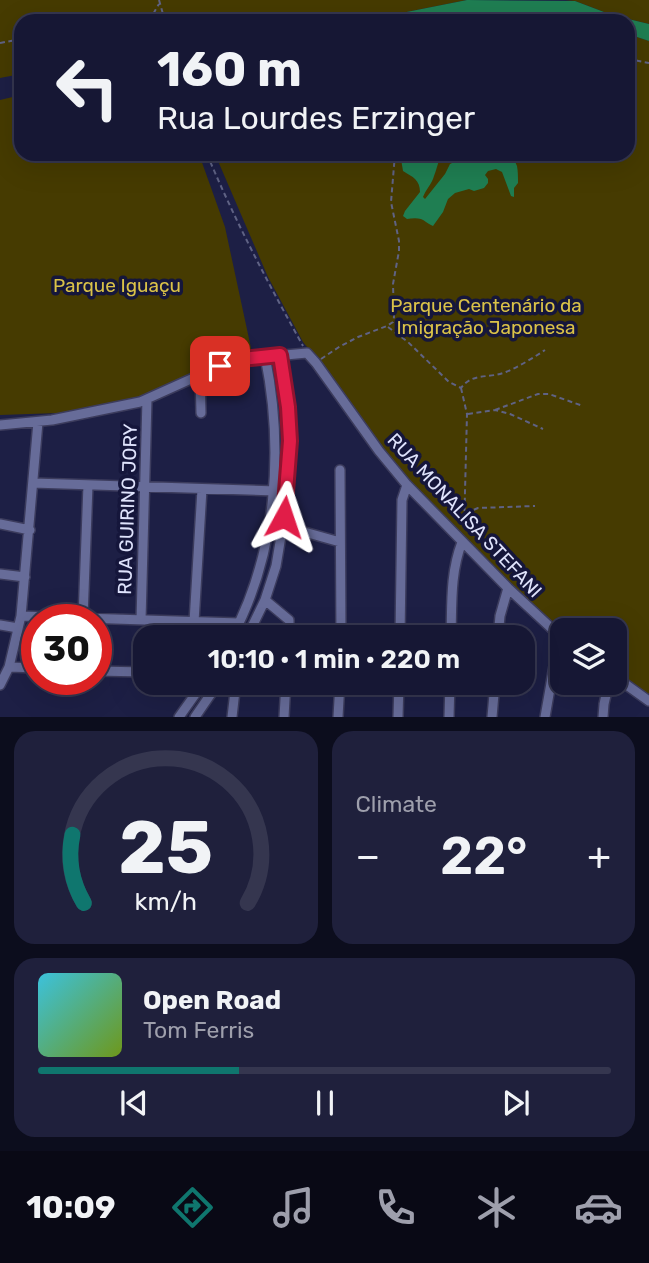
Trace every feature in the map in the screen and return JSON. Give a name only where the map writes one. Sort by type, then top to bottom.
[{"type":"street","points":[[0,425],[38,422],[140,402],[242,359],[307,353]]},
{"type":"street","name":"RUA MONALISA STEFANI","points":[[307,353],[407,485],[550,628]]},
{"type":"street","points":[[253,625],[265,600],[276,566],[286,492],[290,441],[280,355]]},
{"type":"street","points":[[112,619],[239,624],[264,550],[274,491],[276,431],[265,356]]},
{"type":"street","points":[[200,375],[201,413]]},
{"type":"street","name":"RUA GUIRINO JORY","points":[[141,620],[148,399]]},
{"type":"street","points":[[22,604],[38,422]]},
{"type":"street","points":[[340,470],[341,625]]},
{"type":"street","points":[[33,483],[286,492]]},
{"type":"street","points":[[84,604],[88,485]]},
{"type":"street","points":[[400,625],[402,500],[407,485]]},
{"type":"street","points":[[194,622],[202,489]]},
{"type":"street","points":[[0,524],[30,530]]},
{"type":"street","points":[[282,526],[340,542]]},
{"type":"street","points":[[451,625],[453,579],[462,542]]},
{"type":"street","points":[[0,574],[25,577]]},
{"type":"street","points":[[499,625],[508,588]]},
{"type":"street","points":[[265,600],[289,620],[289,625]]},
{"type":"street","points":[[0,685],[9,667],[21,616]]},
{"type":"street","points":[[0,625],[18,628]]},
{"type":"street","points":[[9,667],[21,667]]},
{"type":"street","points":[[112,671],[133,672]]},
{"type":"street","points":[[627,685],[649,701]]},
{"type":"street","points":[[545,717],[550,689]]},
{"type":"street","points":[[179,717],[195,695]]},
{"type":"street","points":[[195,717],[210,695]]},
{"type":"street","points":[[232,717],[235,695]]},
{"type":"street","points":[[284,717],[285,695]]},
{"type":"street","points":[[338,717],[339,695]]},
{"type":"street","points":[[398,717],[399,695]]},
{"type":"street","points":[[449,717],[450,695]]},
{"type":"street","points":[[492,717],[494,695]]},
{"type":"street","points":[[603,717],[606,695]]},
{"type":"path","points":[[210,161],[228,205],[307,353]]},
{"type":"path","points":[[316,363],[348,342],[393,321],[393,284],[399,251],[391,201],[395,161]]},
{"type":"path","points":[[387,326],[408,342],[449,382],[461,388]]},
{"type":"path","points":[[462,542],[467,414],[461,388],[474,377],[503,373],[545,350]]},
{"type":"path","points":[[467,414],[495,410],[538,394],[549,394],[583,405]]},
{"type":"path","points":[[495,410],[543,429]]},
{"type":"path","points":[[465,513],[478,508],[535,506]]},
{"type":"green space","points":[[0,0],[467,0],[396,14],[14,14],[14,75],[0,78]]},
{"type":"green space","points":[[565,0],[649,0],[649,24],[635,21],[635,14],[609,14]]},
{"type":"green space","name":"Parque Centenário da Imigração Japonesa","points":[[635,36],[649,41],[649,697],[627,682],[627,618],[550,618],[550,622],[458,532],[407,477],[303,342],[268,277],[218,161],[635,161]]},
{"type":"green space","name":"Parque Iguaçu","points":[[14,97],[14,161],[201,161],[225,227],[254,362],[151,398],[88,412],[0,415],[0,100]]},
{"type":"shaded area","points":[[467,0],[575,1],[609,14],[532,13],[396,14]]},
{"type":"shaded area","points":[[635,21],[649,24],[649,41],[635,36]]},
{"type":"shaded area","points":[[401,161],[438,161],[433,179],[423,197],[425,199],[450,164],[456,161],[514,161],[518,183],[514,188],[514,197],[511,196],[502,172],[496,169],[488,171],[485,175],[488,183],[484,188],[455,193],[448,199],[433,226],[424,220],[407,219],[403,216],[420,188],[413,177],[403,171]]},
{"type":"route","points":[[220,366],[242,359],[280,355],[290,441],[284,517]]}]
